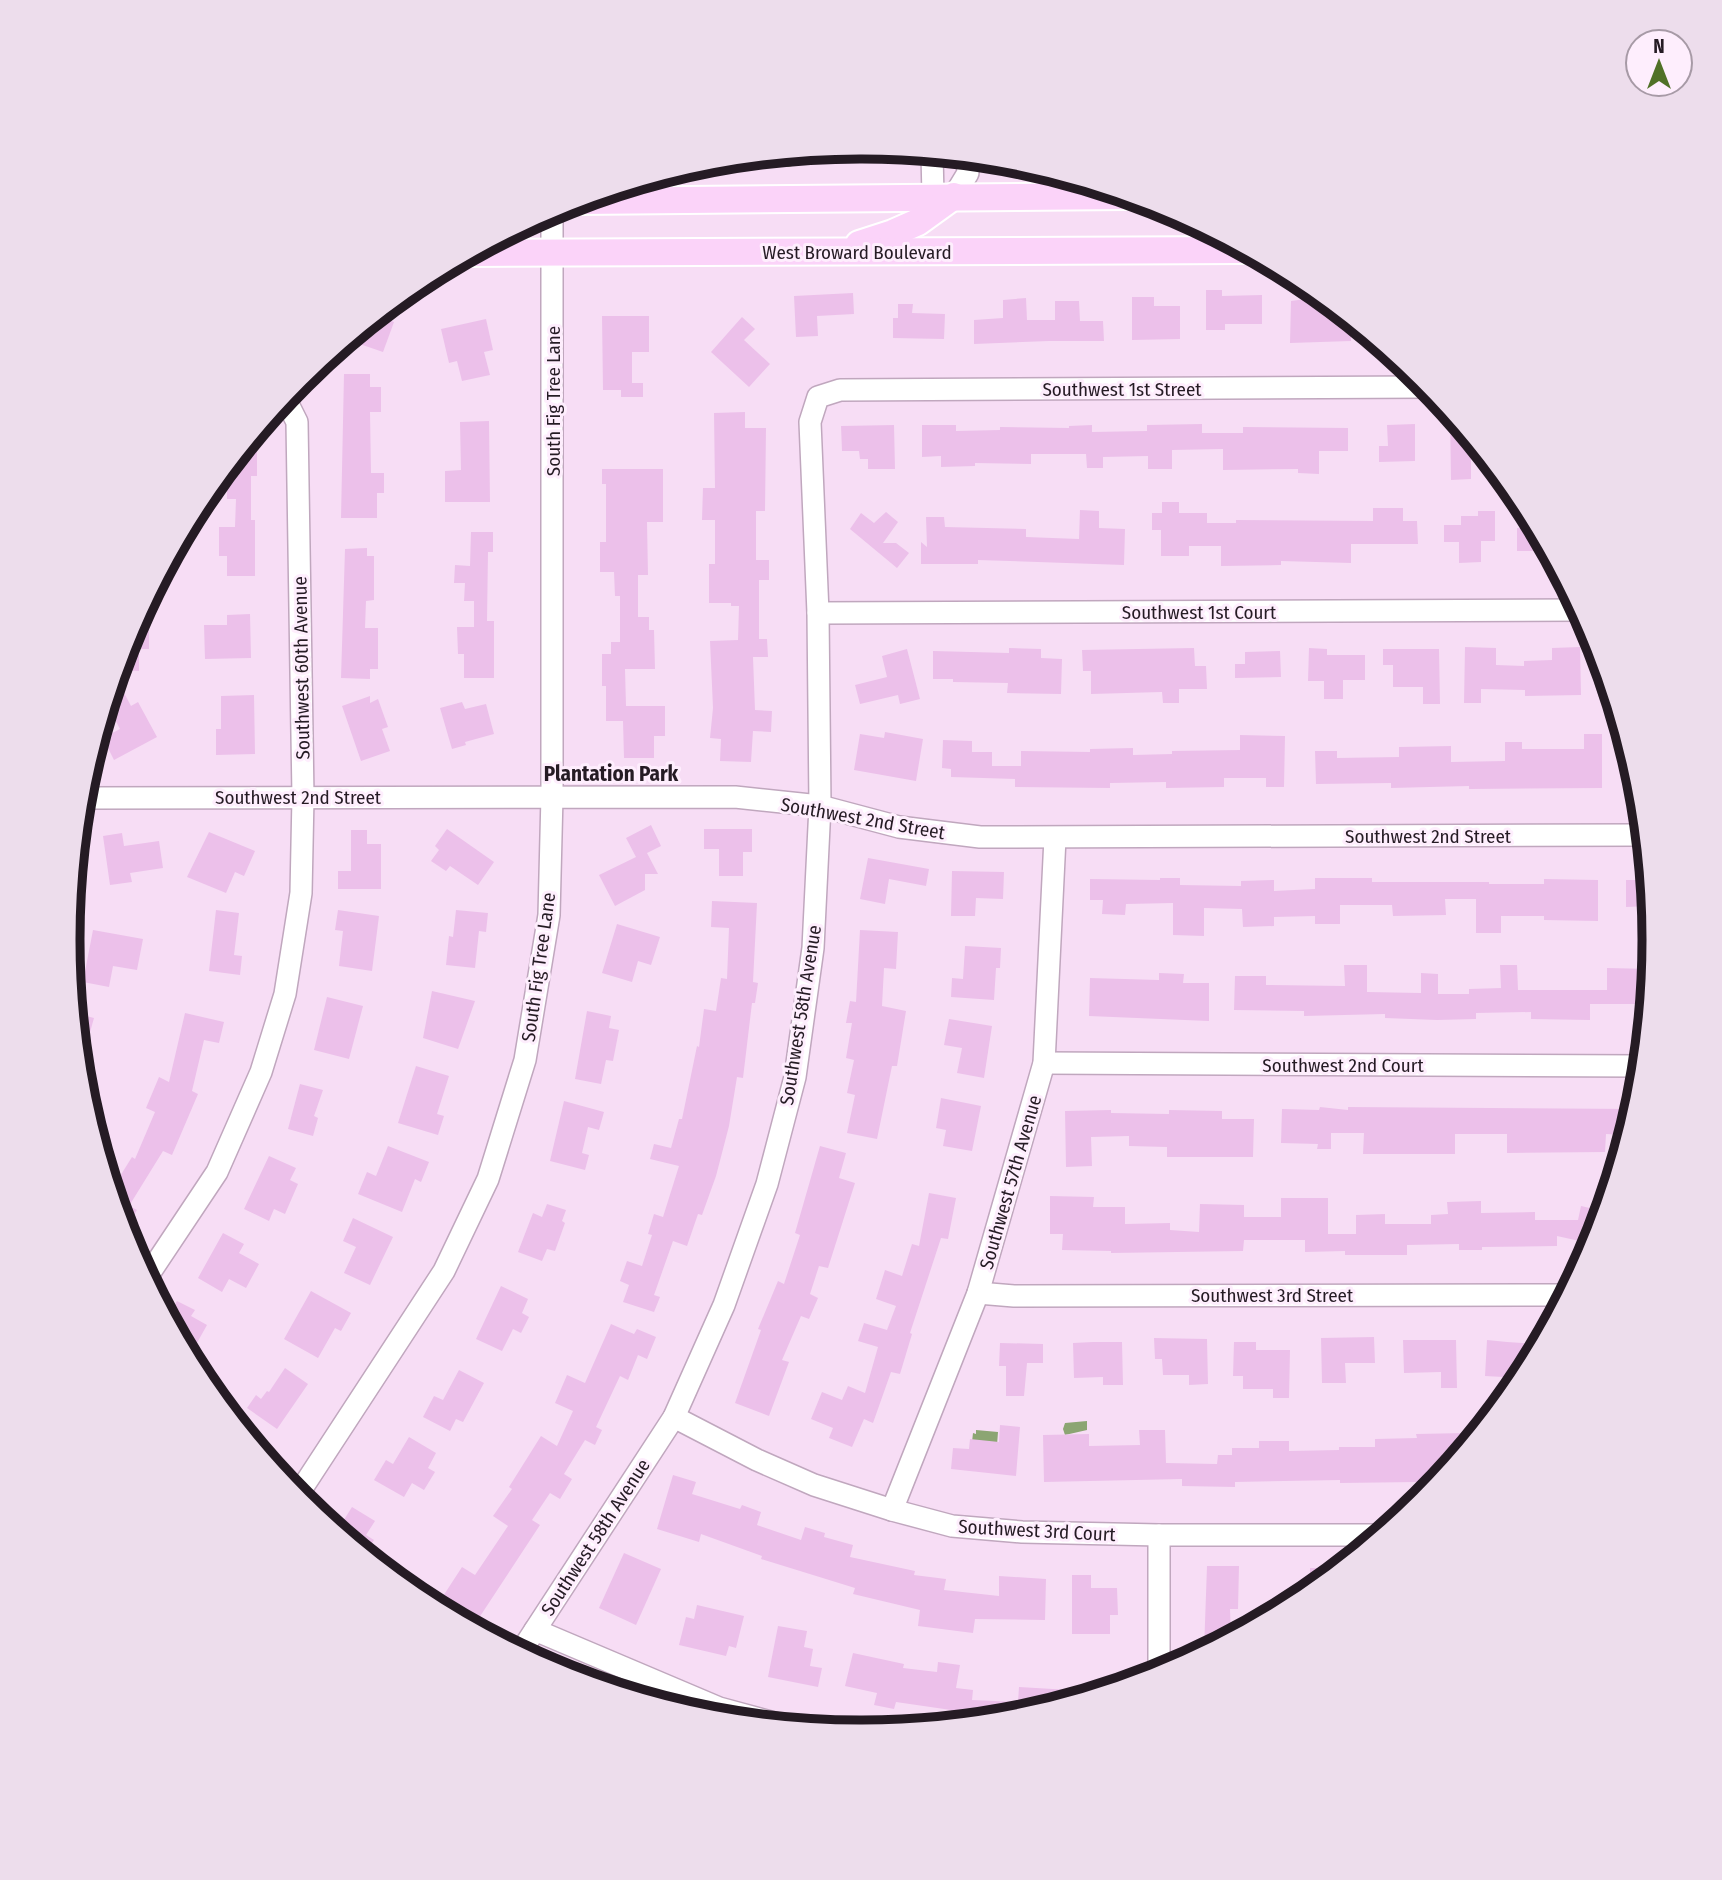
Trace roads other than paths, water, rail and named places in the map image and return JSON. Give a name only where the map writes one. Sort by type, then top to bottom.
[{"type":"main road","points":[[832,252],[893,233],[918,222],[943,196]]},
{"type":"main road","points":[[611,201],[1096,196]]},
{"type":"main road","name":"West Broward Boulevard","points":[[492,253],[1225,250]]},
{"type":"street","points":[[934,163],[943,196],[968,173],[968,167]]},
{"type":"street","name":"South Fig Tree Lane","points":[[303,1486],[444,1271],[488,1179],[524,1060],[549,915],[552,796],[552,223]]},
{"type":"street","name":"Southwest 1st Street","points":[[818,397],[840,390],[1412,387]]},
{"type":"street","name":"Southwest 58th Avenue","points":[[526,1644],[674,1417],[724,1305],[767,1184],[795,1077],[813,948],[820,806],[818,613],[810,422],[818,397]]},
{"type":"street","name":"Southwest 60th Avenue","points":[[153,1268],[218,1172],[261,1072],[285,994],[301,893],[303,797],[297,422],[289,409]]},
{"type":"street","name":"Southwest 1st Court","points":[[818,613],[1568,610]]},
{"type":"street","name":"Southwest 2nd Street","points":[[93,798],[735,797],[820,806],[900,827],[980,837],[1635,835]]},
{"type":"street","name":"Southwest 57th Avenue","points":[[892,1510],[978,1293],[1044,1063],[1055,838]]},
{"type":"street","name":"Southwest 2nd Court","points":[[1044,1063],[1631,1066]]},
{"type":"street","name":"Southwest 3rd Street","points":[[978,1293],[1014,1296],[1556,1295]]},
{"type":"street","name":"Southwest 3rd Court","points":[[674,1417],[757,1460],[814,1485],[952,1526],[1022,1532],[1159,1535],[1366,1535]]},
{"type":"street","points":[[1159,1535],[1159,1661]]},
{"type":"street","points":[[535,1630],[717,1707]]},
{"type":"district","name":"Plantation Park","points":[[611,774]]}]
